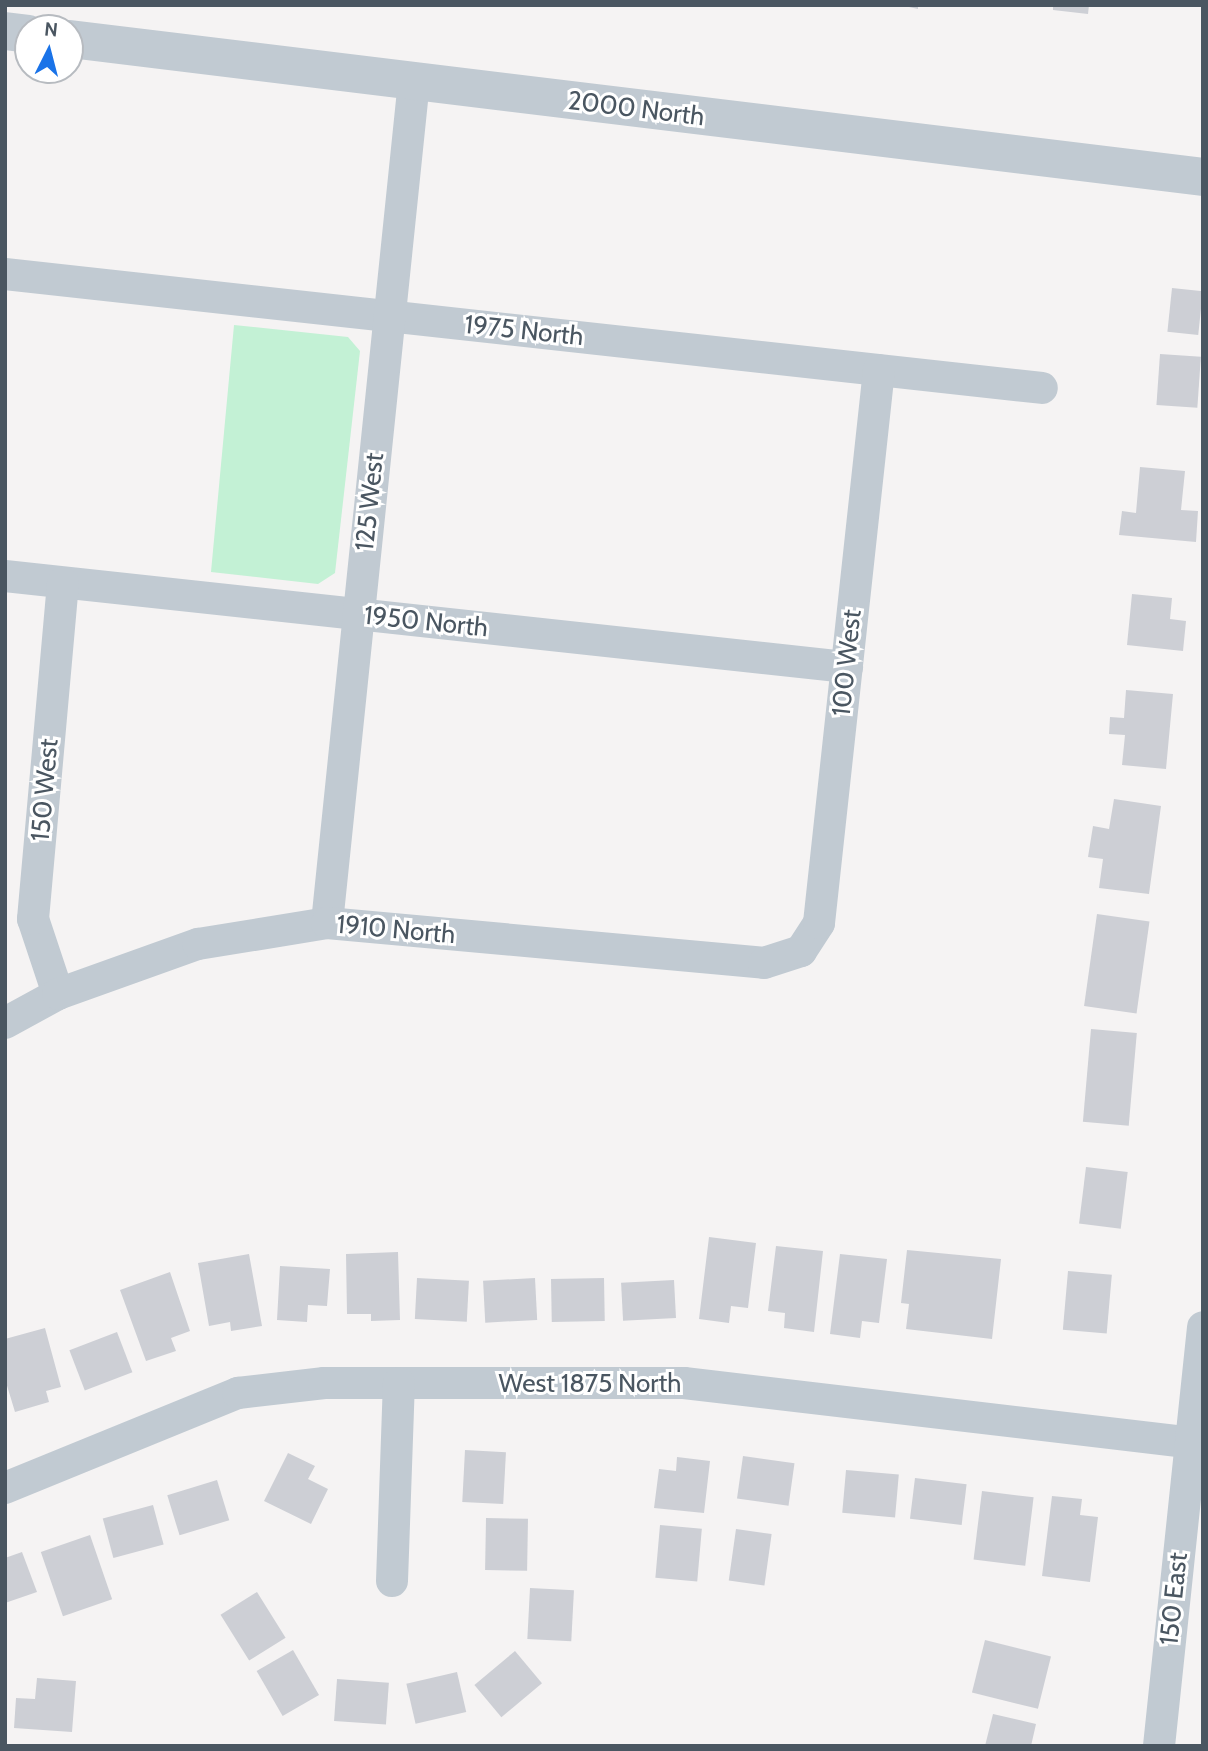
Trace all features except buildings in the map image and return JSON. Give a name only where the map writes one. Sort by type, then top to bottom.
[{"type":"street","name":"2000 North","points":[[84,41],[1203,177]]},
{"type":"street","name":"125 West","points":[[327,923],[414,81]]},
{"type":"street","name":"1975 North","points":[[5,274],[1042,388]]},
{"type":"street","name":"100 West","points":[[801,951],[819,923],[879,370]]},
{"type":"street","name":"1950 North","points":[[5,576],[847,667]]},
{"type":"street","name":"150 West","points":[[58,994],[33,919],[63,583]]},
{"type":"street","name":"1910 North","points":[[5,1023],[58,994],[198,944],[327,923],[764,962],[801,951]]},
{"type":"street","name":"150 East","points":[[1159,1746],[1197,1443],[1203,1327]]},
{"type":"street","name":"West 1875 North","points":[[5,1488],[238,1393],[324,1383],[684,1383],[1197,1443]]},
{"type":"street","points":[[392,1581],[399,1383]]},
{"type":"green space","points":[[234,325],[348,337],[360,351],[335,573],[318,584],[211,572]]}]
